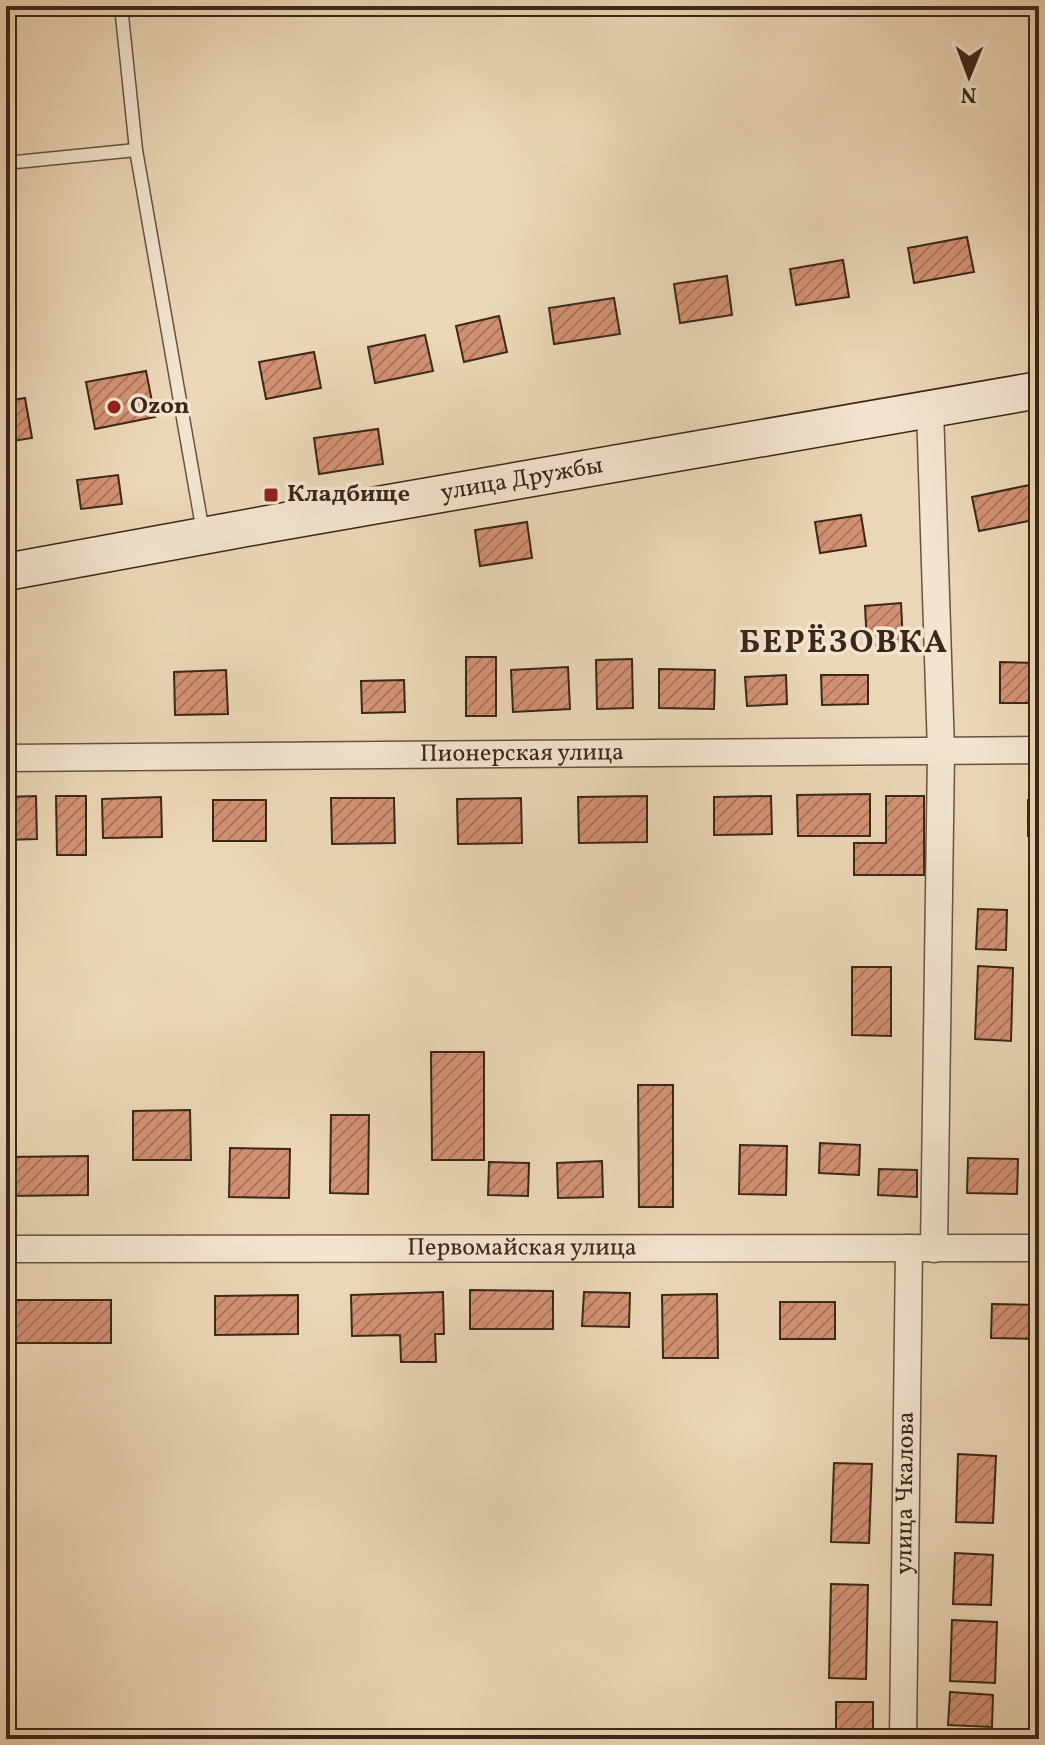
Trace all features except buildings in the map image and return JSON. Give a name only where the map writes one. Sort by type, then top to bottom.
[{"type":"main road","name":"улица Дружбы","points":[[6,572],[1039,390]]},
{"type":"street","name":"улица Чкалова","points":[[903,1739],[941,751],[930,409]]},
{"type":"street","name":"Пионерская улица","points":[[6,758],[1039,750]]},
{"type":"street","name":"Первомайская улица","points":[[6,1249],[1039,1248]]},
{"type":"lane","points":[[121,6],[136,150],[204,535]]},
{"type":"lane","points":[[6,163],[136,150]]},
{"type":"place","name":"Ozon","points":[[114,407]]},
{"type":"place","name":"Кладбище","points":[[271,495]]},
{"type":"district","name":"БЕРЁЗОВКА","points":[[844,644]]}]
